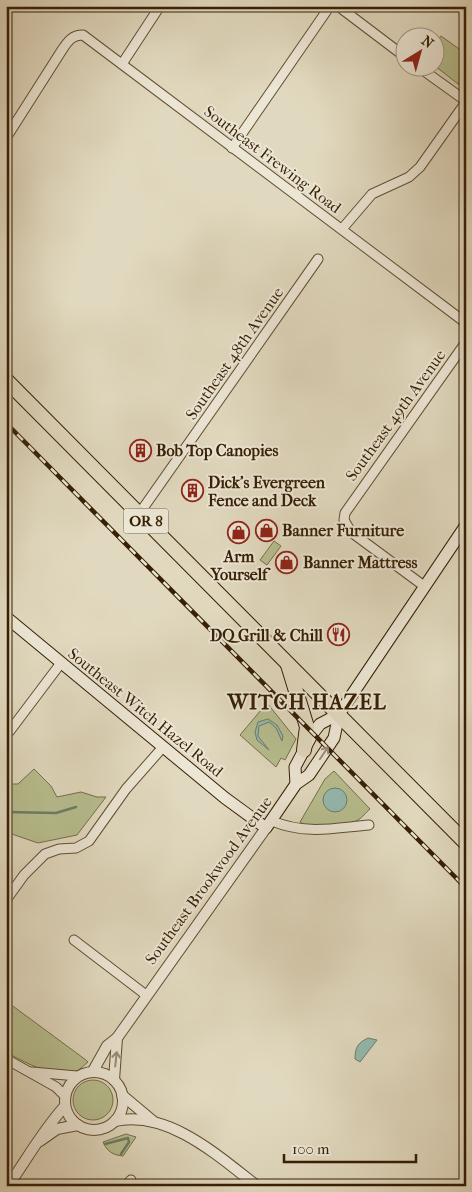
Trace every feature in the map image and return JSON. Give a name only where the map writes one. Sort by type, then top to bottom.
[{"type":"main road","name":"OR 8","points":[[6,380],[340,714],[466,843]]},
{"type":"main road","name":"Southeast Brookwood Avenue","points":[[269,825],[296,784],[309,775],[334,738],[340,714],[466,526]]},
{"type":"main road","name":"Southeast Witch Hazel Road","points":[[6,618],[163,747],[269,825]]},
{"type":"main road","points":[[287,662],[307,727],[304,750]]},
{"type":"main road","name":"Southeast Brookwood Avenue","points":[[296,784],[295,767],[320,724],[340,714]]},
{"type":"street","points":[[122,64],[160,6]]},
{"type":"street","points":[[232,148],[330,6]]},
{"type":"street","points":[[338,6],[394,48]]},
{"type":"street","name":"Southeast Frewing Road","points":[[6,138],[62,50],[71,38],[83,35],[466,323]]},
{"type":"street","points":[[342,229],[372,194],[408,177],[420,167],[466,102],[434,78]]},
{"type":"street","name":"Southeast 48th Avenue","points":[[139,514],[318,259]]},
{"type":"street","name":"Southeast 49th Avenue","points":[[424,586],[352,532],[344,520],[345,513],[466,342]]},
{"type":"street","points":[[6,736],[60,663]]},
{"type":"street","points":[[6,900],[35,863],[45,854],[59,849],[76,848],[89,841],[126,789],[163,747]]},
{"type":"street","name":"Southeast Witch Hazel Road","points":[[269,825],[306,830],[369,825]]},
{"type":"street","name":"Southeast Brookwood Avenue","points":[[93,1072],[107,1046],[116,1038],[269,825]]},
{"type":"street","points":[[74,940],[146,995]]},
{"type":"street","points":[[114,1080],[116,1038]]},
{"type":"street","points":[[6,1059],[56,1087],[65,1101]]},
{"type":"street","points":[[31,1072],[78,1076],[93,1072],[107,1075],[114,1080],[122,1095],[153,1121],[189,1137],[257,1186]]},
{"type":"street","points":[[78,1076],[67,1090],[65,1101],[67,1112],[78,1125],[87,1129],[99,1129],[115,1121],[125,1119],[153,1121]]},
{"type":"street","points":[[115,1121],[122,1108],[122,1095]]},
{"type":"street","points":[[8,1186],[40,1141],[45,1128],[65,1101]]},
{"type":"street","points":[[40,1141],[58,1130],[78,1125]]},
{"type":"green space","points":[[444,38],[466,54],[464,85],[458,84],[444,73]]},
{"type":"green space","points":[[274,541],[281,546],[267,565],[260,560]]},
{"type":"green space","points":[[267,703],[296,739],[285,760],[281,758],[276,767],[240,735]]},
{"type":"green space","points":[[34,769],[51,786],[57,797],[81,792],[97,797],[106,797],[77,835],[38,843],[6,832],[6,784],[18,784]]},
{"type":"green space","points":[[334,771],[370,809],[360,819],[346,824],[320,826],[300,822],[325,779]]},
{"type":"green space","points":[[6,1001],[88,1062],[74,1072],[54,1072],[37,1067],[6,1052]]},
{"type":"green space","points":[[93,1080],[107,1086],[113,1100],[107,1114],[93,1120],[79,1114],[73,1100],[79,1086]]},
{"type":"green space","points":[[126,1134],[136,1137],[123,1156],[116,1155],[106,1148],[103,1142]]},
{"type":"water","points":[[268,719],[277,725],[283,736],[282,741],[276,728],[269,722],[259,726],[258,736],[269,750],[257,740],[255,732],[258,722]]},
{"type":"water","points":[[335,788],[343,792],[347,800],[343,808],[335,812],[327,808],[323,800],[327,792]]},
{"type":"water","points":[[368,1038],[377,1040],[360,1062],[355,1059],[356,1048]]},
{"type":"waterway","points":[[6,812],[56,813],[76,807]]},
{"type":"waterway","points":[[105,1144],[128,1138],[129,1142],[121,1154]]},
{"type":"railway","points":[[6,423],[466,888]]},
{"type":"place","name":"Bob Top Canopies","points":[[140,450]]},
{"type":"place","name":"Dick's Evergreen Fence and Deck","points":[[192,491]]},
{"type":"place","name":"Banner Furniture","points":[[266,530]]},
{"type":"place","name":"Arm Yourself","points":[[239,532]]},
{"type":"place","name":"Banner Mattress","points":[[287,562]]},
{"type":"place","name":"DQ Grill & Chill","points":[[339,635]]},
{"type":"district","name":"WITCH HAZEL","points":[[307,702]]}]
